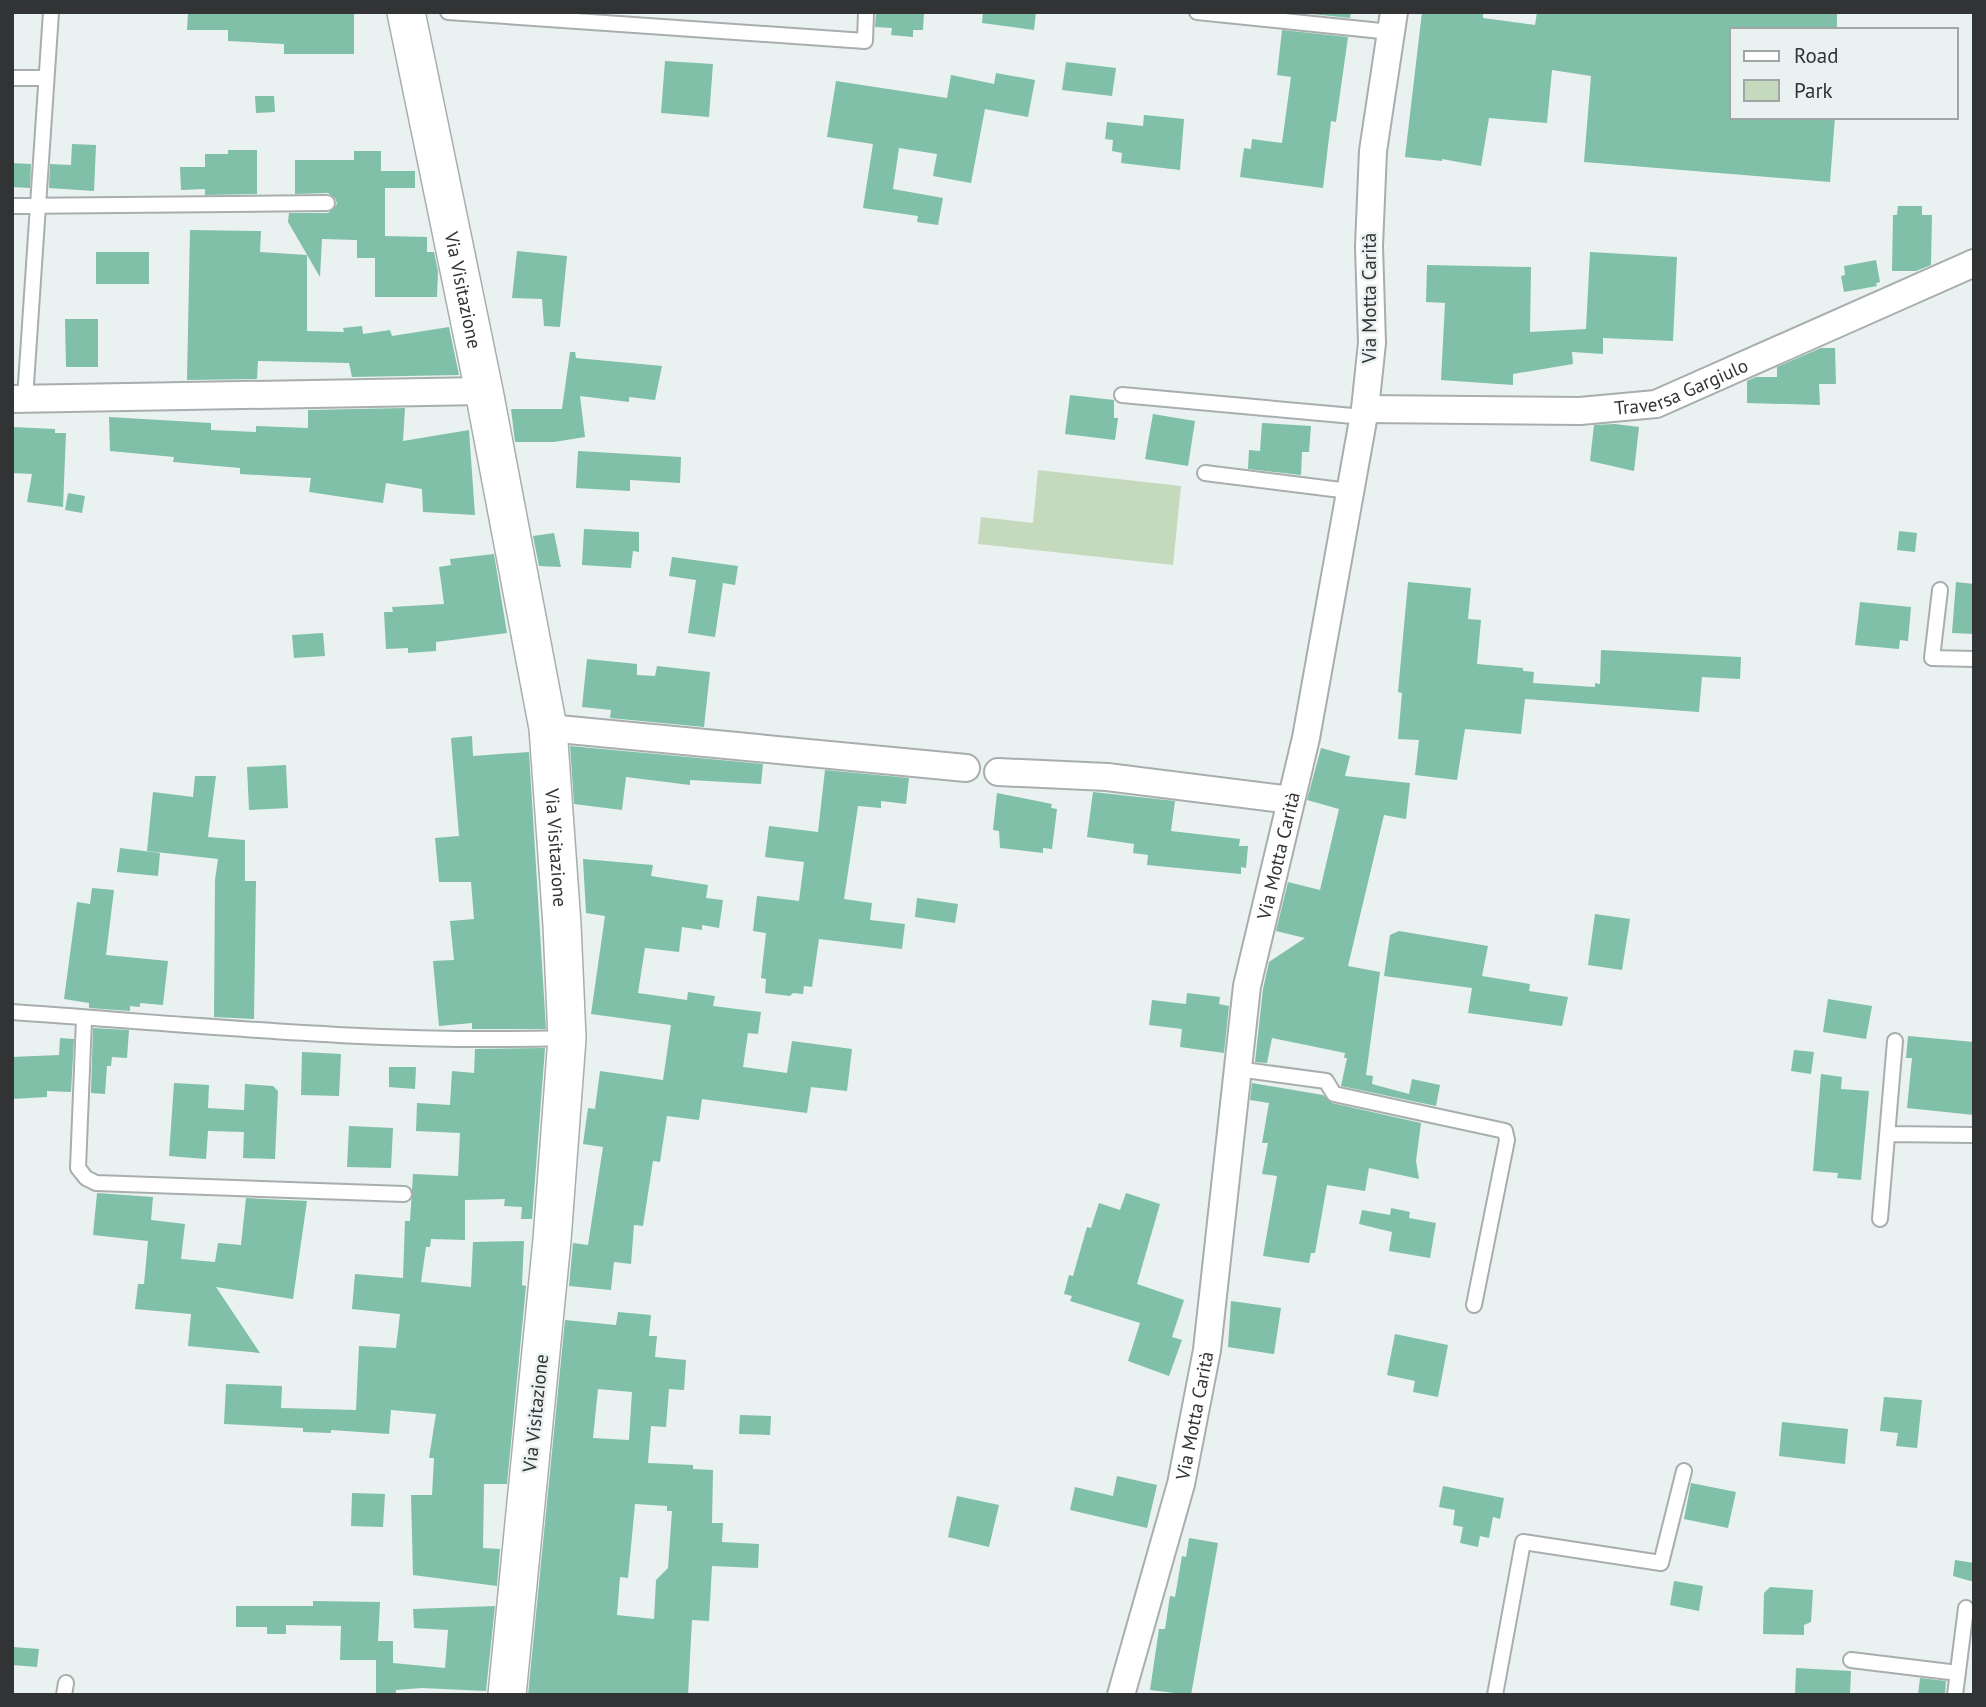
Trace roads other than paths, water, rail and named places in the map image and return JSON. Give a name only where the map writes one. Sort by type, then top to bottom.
[{"type":"street","name":"Via Visitazione","points":[[406,12],[484,391],[548,728],[562,925],[567,1038],[552,1240],[508,1695]]},
{"type":"street","name":"Via Motta Carità","points":[[1121,1695],[1181,1484],[1207,1350],[1247,986],[1306,738],[1364,413],[1372,343],[1369,246],[1373,151],[1393,22]]},
{"type":"street","name":"Traversa Gargiulo","points":[[1364,413],[1580,411],[1656,404],[1974,263]]},
{"type":"street","points":[[19,399],[484,391]]},
{"type":"street","points":[[548,728],[966,768]]},
{"type":"street","points":[[998,772],[1107,777],[1291,800]]},
{"type":"lane","points":[[19,399],[38,206],[51,12]]},
{"type":"lane","points":[[447,12],[865,41],[866,12]]},
{"type":"lane","points":[[1197,12],[1393,22]]},
{"type":"lane","points":[[12,78],[46,78]]},
{"type":"lane","points":[[12,206],[327,203]]},
{"type":"lane","points":[[1122,395],[1364,413]]},
{"type":"lane","points":[[1205,473],[1349,491]]},
{"type":"lane","points":[[1940,590],[1932,658],[1974,659]]},
{"type":"lane","points":[[12,1012],[384,1038],[567,1038]]},
{"type":"lane","points":[[84,1018],[78,1168],[86,1178],[96,1183],[404,1194]]},
{"type":"lane","points":[[1880,1219],[1895,1041]]},
{"type":"lane","points":[[1237,1069],[1326,1081],[1334,1094],[1505,1131],[1507,1140],[1474,1305]]},
{"type":"lane","points":[[1887,1134],[1974,1135]]},
{"type":"lane","points":[[1495,1695],[1523,1542],[1661,1563],[1684,1471]]},
{"type":"lane","points":[[1955,1695],[1966,1608]]},
{"type":"lane","points":[[1852,1660],[1958,1673]]}]
